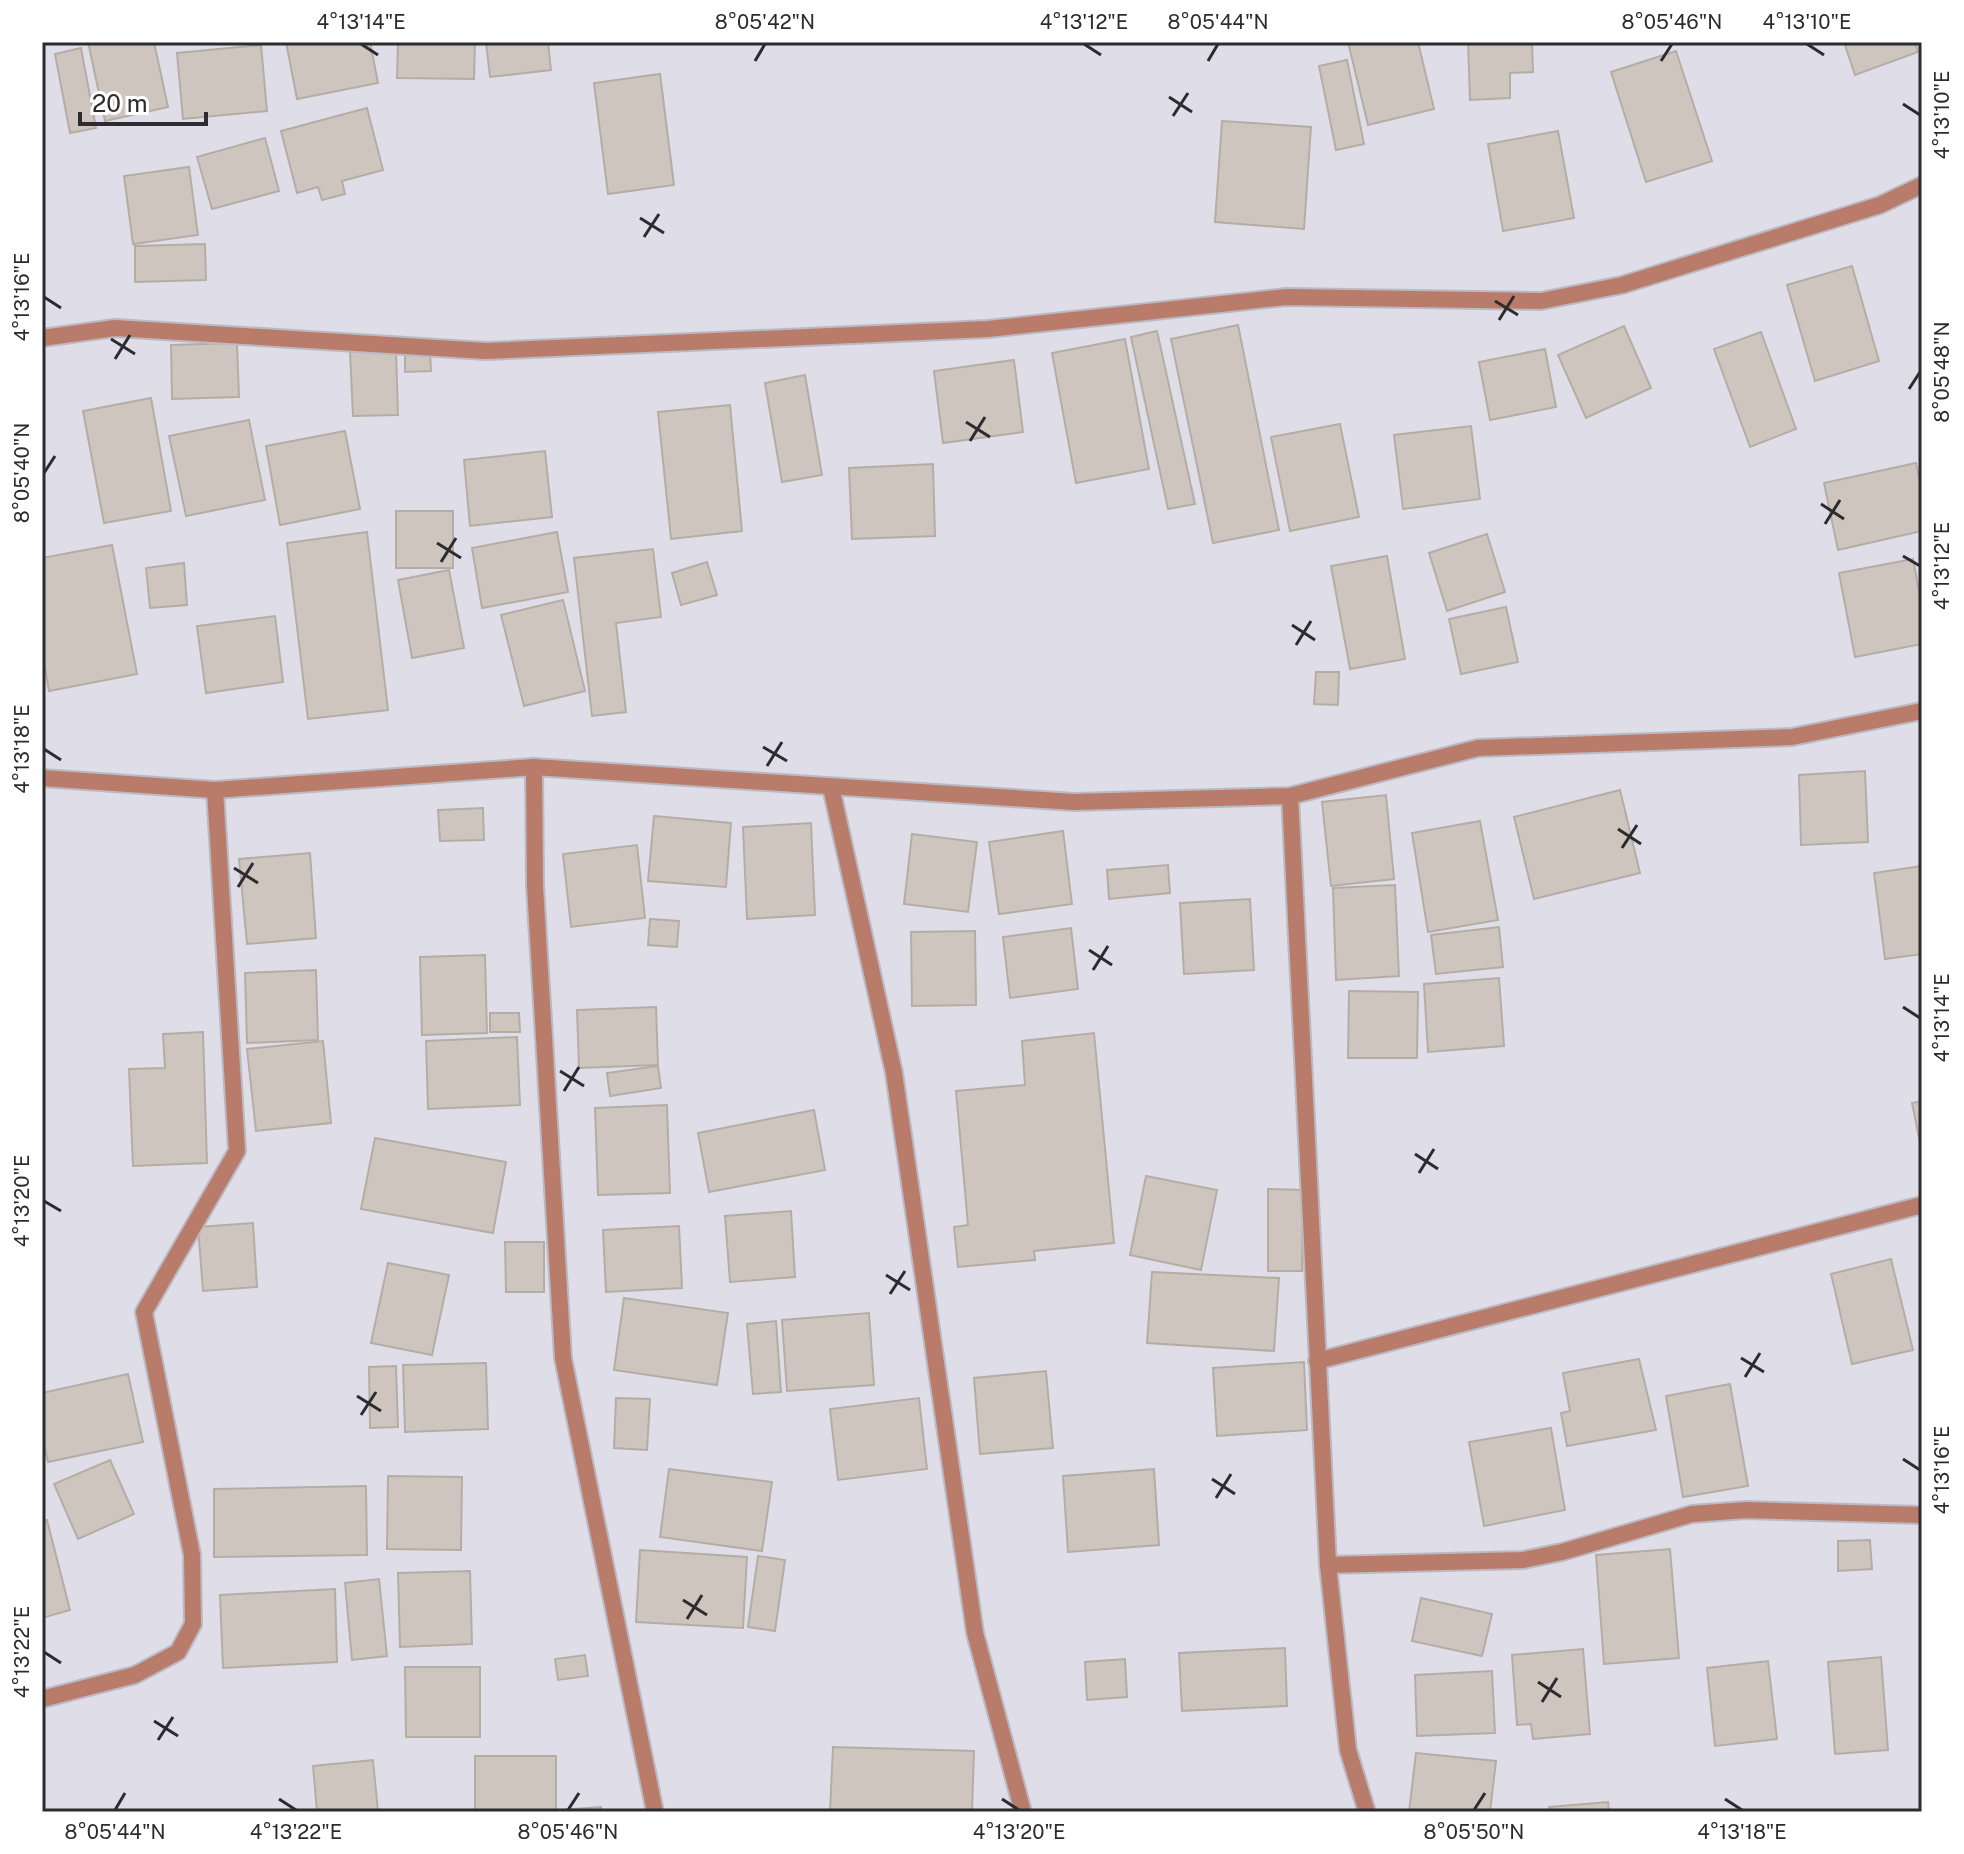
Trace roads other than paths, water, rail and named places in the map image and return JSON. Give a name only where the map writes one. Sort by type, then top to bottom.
[{"type":"street","points":[[42,338],[115,328],[486,351],[988,329],[1286,297],[1541,301],[1637,280],[1880,205],[1922,185]]},
{"type":"street","points":[[42,778],[215,790],[534,767],[1074,802],[1290,796],[1478,748],[1792,737],[1922,711]]},
{"type":"street","points":[[534,767],[535,886],[563,1358],[655,1812]]},
{"type":"street","points":[[831,787],[894,1073],[975,1633],[1023,1812]]},
{"type":"street","points":[[42,1699],[135,1675],[178,1652],[193,1624],[192,1555],[144,1312],[237,1151],[215,790]]},
{"type":"street","points":[[1290,796],[1328,1565],[1348,1750],[1367,1812]]},
{"type":"street","points":[[1317,1361],[1922,1205]]},
{"type":"street","points":[[1328,1565],[1523,1560],[1705,1513],[1746,1510],[1922,1515]]}]
